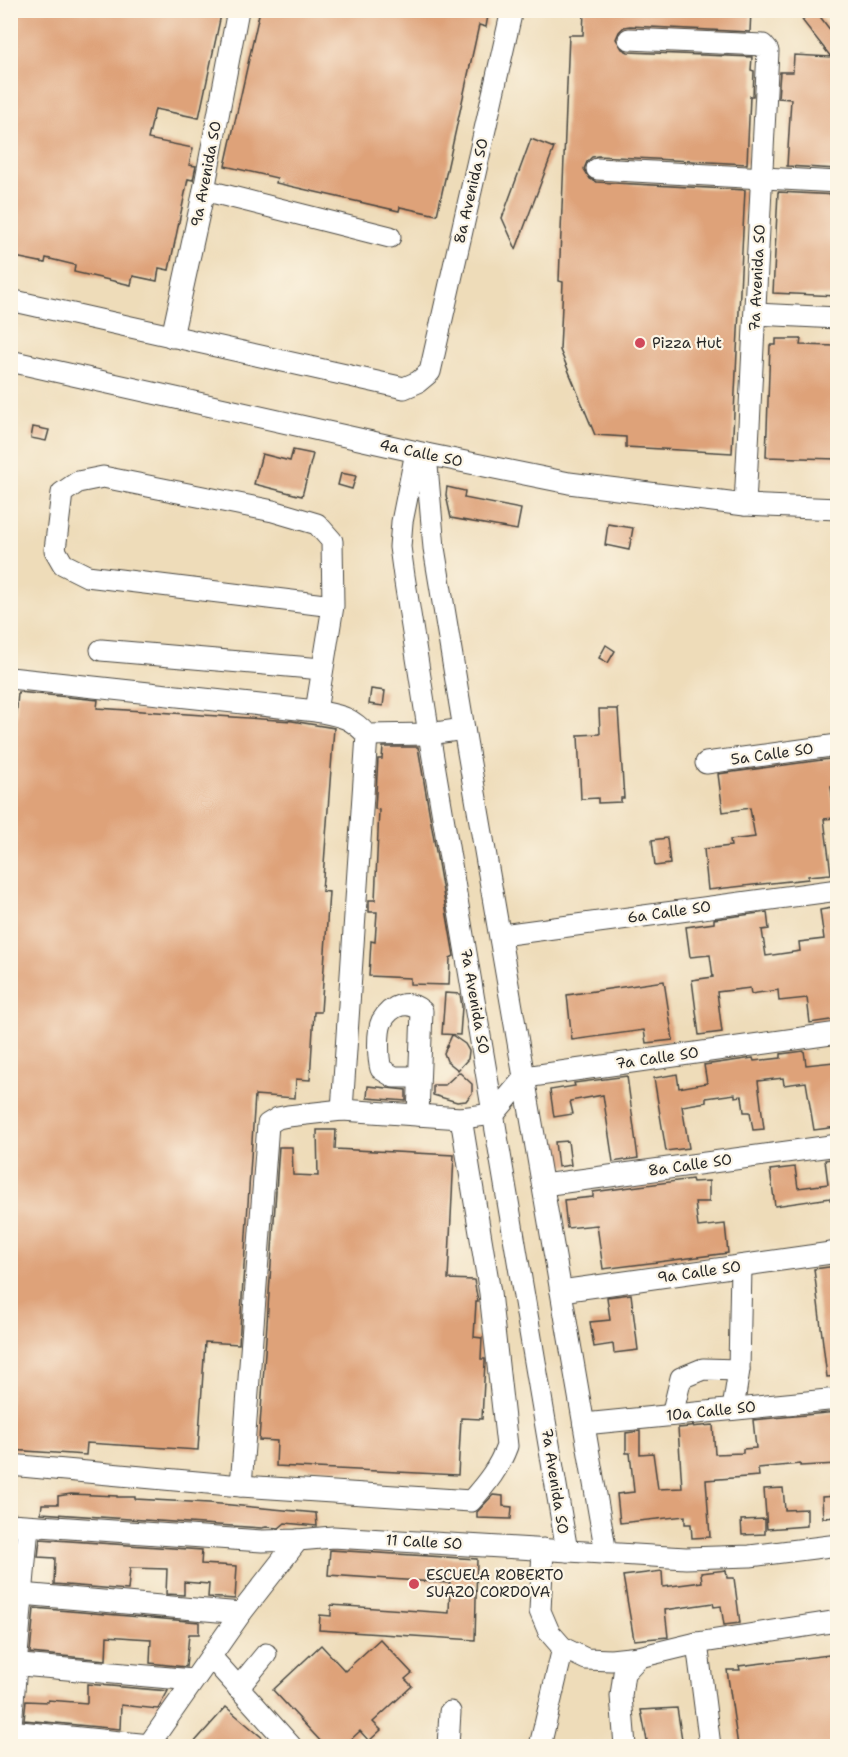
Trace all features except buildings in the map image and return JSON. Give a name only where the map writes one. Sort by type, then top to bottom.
[{"type":"street","name":"9a Avenida SO","points":[[172,337],[204,190],[238,10]]},
{"type":"street","name":"8a Avenida SO","points":[[172,337],[404,387],[418,382],[430,372],[512,10]]},
{"type":"street","name":"7a Avenida SO","points":[[629,39],[763,45],[768,51],[745,505]]},
{"type":"street","points":[[597,169],[837,182]]},
{"type":"street","points":[[204,190],[390,237]]},
{"type":"street","points":[[10,300],[172,337]]},
{"type":"street","points":[[755,314],[837,318]]},
{"type":"street","name":"4a Calle SO","points":[[10,361],[421,453],[569,483],[745,505],[837,509]]},
{"type":"street","points":[[421,453],[464,729],[606,1553]]},
{"type":"street","name":"7a Avenida SO","points":[[421,453],[402,522],[400,547],[429,734],[567,1551]]},
{"type":"street","points":[[316,711],[333,606],[332,541],[317,524],[273,511],[103,477],[78,482],[62,493],[55,550],[63,564],[87,576],[333,606]]},
{"type":"street","points":[[101,650],[322,669]]},
{"type":"street","points":[[10,678],[316,711],[343,717],[356,723],[367,735],[342,1110]]},
{"type":"street","points":[[367,735],[429,734],[464,729]]},
{"type":"street","name":"5a Calle SO","points":[[706,763],[837,745]]},
{"type":"street","name":"6a Calle SO","points":[[501,935],[837,890]]},
{"type":"street","name":"7a Calle SO","points":[[525,1077],[837,1033]]},
{"type":"street","points":[[418,1115],[419,1077]]},
{"type":"street","points":[[241,1486],[268,1124],[278,1118],[288,1116],[342,1110],[462,1118],[494,1114],[525,1077]]},
{"type":"street","points":[[10,1465],[241,1486],[471,1501],[489,1482],[500,1465],[507,1446],[490,1293],[462,1118]]},
{"type":"street","name":"8a Calle SO","points":[[543,1185],[837,1144]]},
{"type":"street","name":"9a Calle SO","points":[[561,1291],[837,1252]]},
{"type":"street","points":[[733,1409],[739,1370],[741,1266]]},
{"type":"street","points":[[672,1415],[681,1378],[703,1369],[739,1370]]},
{"type":"street","name":"10a Calle SO","points":[[584,1424],[837,1399]]},
{"type":"street","points":[[10,1737],[19,1525]]},
{"type":"street","name":"11 Calle SO","points":[[19,1525],[262,1541],[333,1537],[686,1558],[750,1556],[837,1545]]},
{"type":"street","points":[[11,1731],[149,1745],[194,1680],[298,1540]]},
{"type":"street","points":[[543,1549],[540,1611],[549,1632],[563,1648],[586,1659],[611,1660],[639,1657],[697,1643],[837,1622]]},
{"type":"street","points":[[16,1594],[242,1614]]},
{"type":"street","points":[[697,1643],[710,1746]]},
{"type":"street","points":[[540,1746],[563,1648]]},
{"type":"street","points":[[238,1688],[266,1653]]},
{"type":"street","points":[[212,1657],[291,1746]]},
{"type":"street","points":[[625,1746],[621,1696],[624,1673],[639,1657]]},
{"type":"street","points":[[13,1665],[194,1680]]},
{"type":"street","points":[[448,1746],[450,1712]]},
{"type":"place","name":"Pizza Hut","points":[[640,343]]},
{"type":"place","name":"ESCUELA ROBERTO SUAZO CORDOVA","points":[[414,1584]]}]
